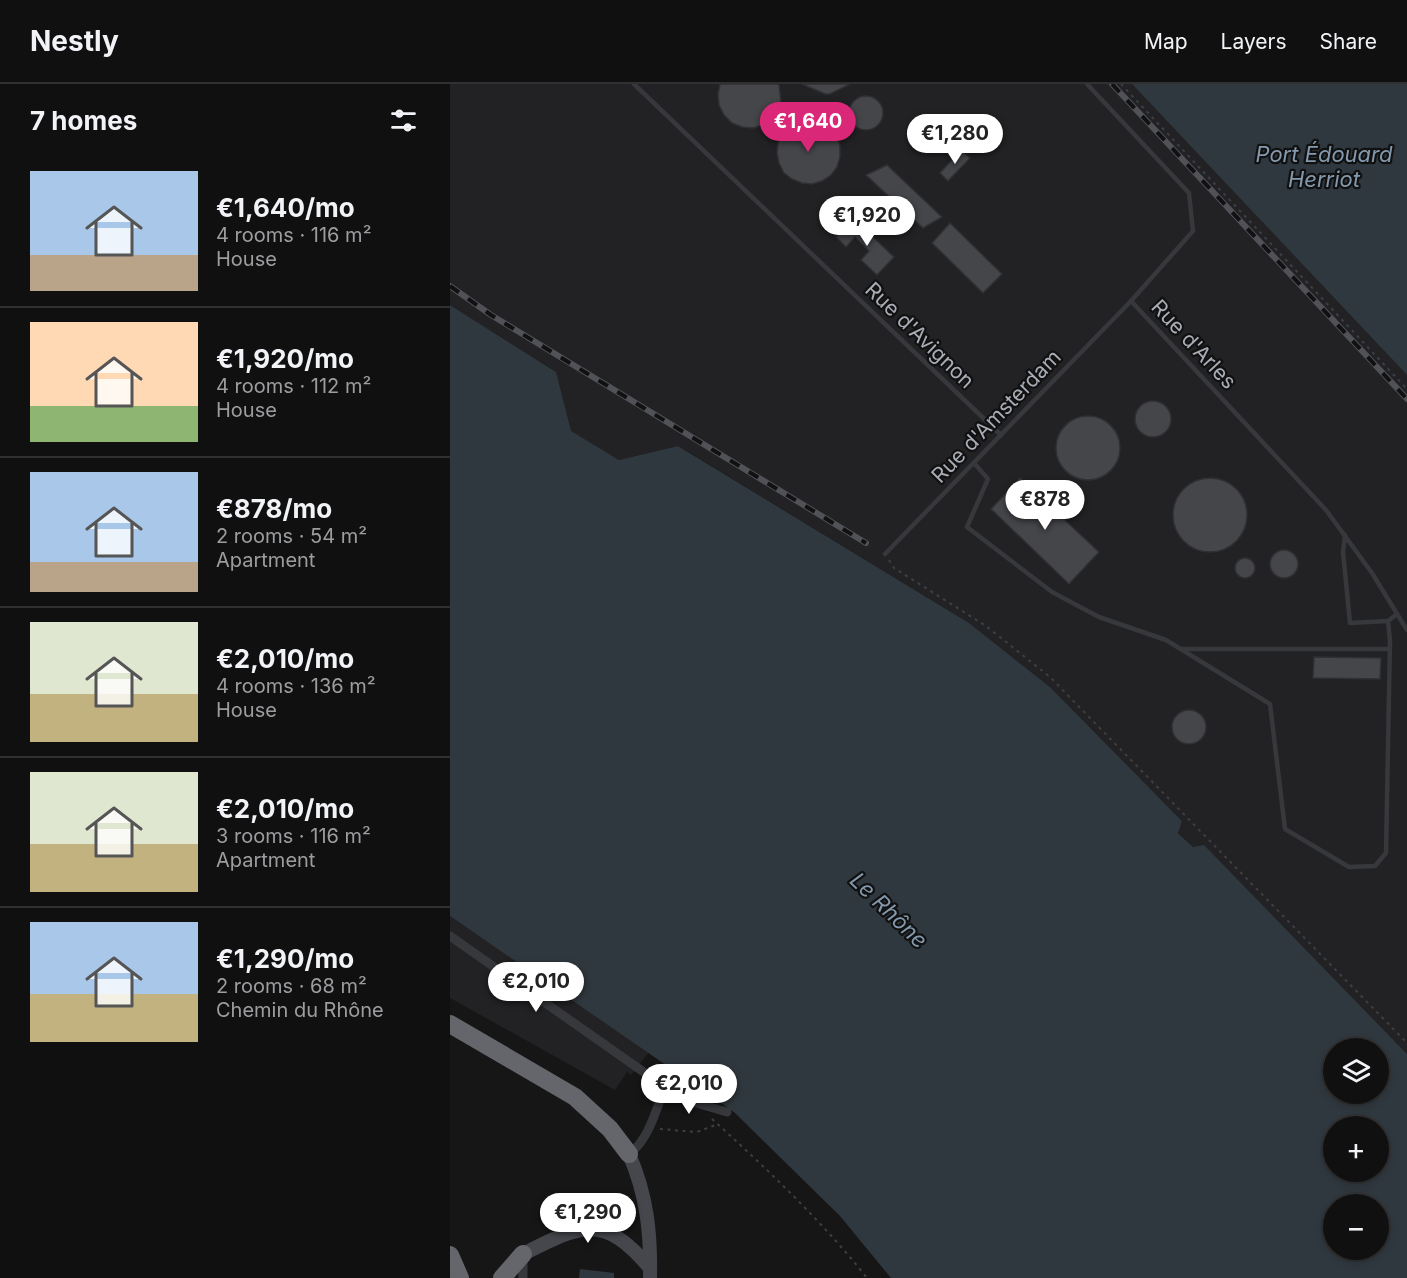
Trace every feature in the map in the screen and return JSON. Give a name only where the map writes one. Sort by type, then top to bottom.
[{"type":"highway","points":[[450,1024],[575,1097],[610,1129],[629,1154]]},
{"type":"highway","points":[[502,1278],[523,1254]]},
{"type":"highway","points":[[450,1255],[460,1278]]},
{"type":"street","points":[[450,936],[665,1087],[686,1100],[727,1112]]},
{"type":"street","points":[[650,1273],[648,1216],[638,1175],[629,1154],[636,1149],[648,1129],[665,1087]]},
{"type":"street","points":[[523,1278],[523,1254],[574,1230],[587,1228],[601,1229],[622,1239],[637,1252],[650,1273]]},
{"type":"lane","name":"Rue d'Avignon","points":[[634,84],[1001,435]]},
{"type":"lane","name":"Rue d'Arles","points":[[1087,84],[1189,193],[1193,231],[1131,301],[1326,510],[1346,535],[1407,630]]},
{"type":"lane","name":"Rue d'Amsterdam","points":[[885,554],[1131,301]]},
{"type":"lane","points":[[974,463],[988,479],[967,527],[1052,592],[1099,617],[1166,640],[1270,704],[1285,829],[1349,867],[1375,866],[1386,853],[1388,621]]},
{"type":"lane","points":[[1346,535],[1343,552],[1350,622],[1388,621],[1397,614]]},
{"type":"lane","points":[[1181,649],[1389,648]]},
{"type":"path","points":[[1121,84],[1407,389]]},
{"type":"path","points":[[885,554],[894,568],[986,626],[1050,677],[1407,1043]]},
{"type":"path","points":[[709,1116],[809,1212],[867,1278]]},
{"type":"path","points":[[648,1129],[697,1132],[718,1124]]},
{"type":"shaded area","name":"Port Édouard Herriot","points":[[450,84],[1132,84],[1407,375],[1407,1054],[1204,846],[1193,847],[1178,832],[1182,821],[1050,687],[969,623],[679,446],[619,460],[570,431],[556,372],[450,305]]},
{"type":"shaded area","points":[[450,916],[649,1052],[631,1075],[627,1072],[615,1090],[450,998]]},
{"type":"water","name":"Port Édouard Herriot","points":[[1132,84],[1407,84],[1407,375]]},
{"type":"water","name":"Le Rhône","points":[[450,305],[556,372],[571,431],[619,460],[678,446],[969,623],[1050,687],[1182,821],[1178,833],[1193,847],[1204,845],[1407,1054],[1407,1278],[891,1278],[840,1216],[734,1112],[450,916]]},
{"type":"water","points":[[580,1269],[614,1273],[614,1278],[579,1278]]},
{"type":"building","points":[[720,84],[779,84],[781,102],[778,111],[764,125],[753,128],[732,123],[724,115],[719,105]]},
{"type":"building","points":[[802,84],[850,84],[830,94],[825,94]]},
{"type":"building","points":[[866,96],[878,101],[883,113],[878,125],[866,130],[854,125],[849,113],[854,101]]},
{"type":"building","points":[[818,120],[804,138],[807,141],[826,126],[837,136],[840,157],[831,175],[812,184],[802,183],[784,173],[777,153],[778,143],[783,133],[791,126],[800,122]]},
{"type":"building","points":[[961,150],[970,158],[948,181],[940,173]]},
{"type":"building","points":[[887,165],[942,217],[923,228],[866,175]]},
{"type":"building","points":[[854,219],[894,257],[877,275],[861,260],[869,251],[855,237],[846,247],[836,237]]},
{"type":"building","points":[[950,223],[1002,274],[983,293],[932,243]]},
{"type":"building","points":[[1153,401],[1165,407],[1171,419],[1165,431],[1153,437],[1141,431],[1135,419],[1141,407]]},
{"type":"building","points":[[1088,416],[1106,422],[1114,430],[1120,448],[1114,466],[1106,474],[1088,480],[1070,474],[1062,466],[1056,448],[1062,430],[1070,422]]},
{"type":"building","points":[[1020,478],[1099,552],[1069,584],[991,509]]},
{"type":"building","points":[[1210,478],[1231,484],[1241,494],[1247,515],[1241,536],[1231,546],[1210,552],[1189,546],[1179,536],[1173,515],[1179,494],[1189,484]]},
{"type":"building","points":[[1284,550],[1294,554],[1298,564],[1294,574],[1284,578],[1274,574],[1270,564],[1274,554]]},
{"type":"building","points":[[1245,558],[1252,561],[1255,568],[1252,575],[1245,578],[1238,575],[1235,568],[1238,561]]},
{"type":"building","points":[[1314,657],[1381,658],[1380,679],[1313,678]]},
{"type":"building","points":[[1189,710],[1201,715],[1206,727],[1201,739],[1189,744],[1177,739],[1172,727],[1177,715]]},
{"type":"railway","points":[[1112,84],[1407,399]]},
{"type":"railway","points":[[450,286],[491,315],[866,543]]}]
